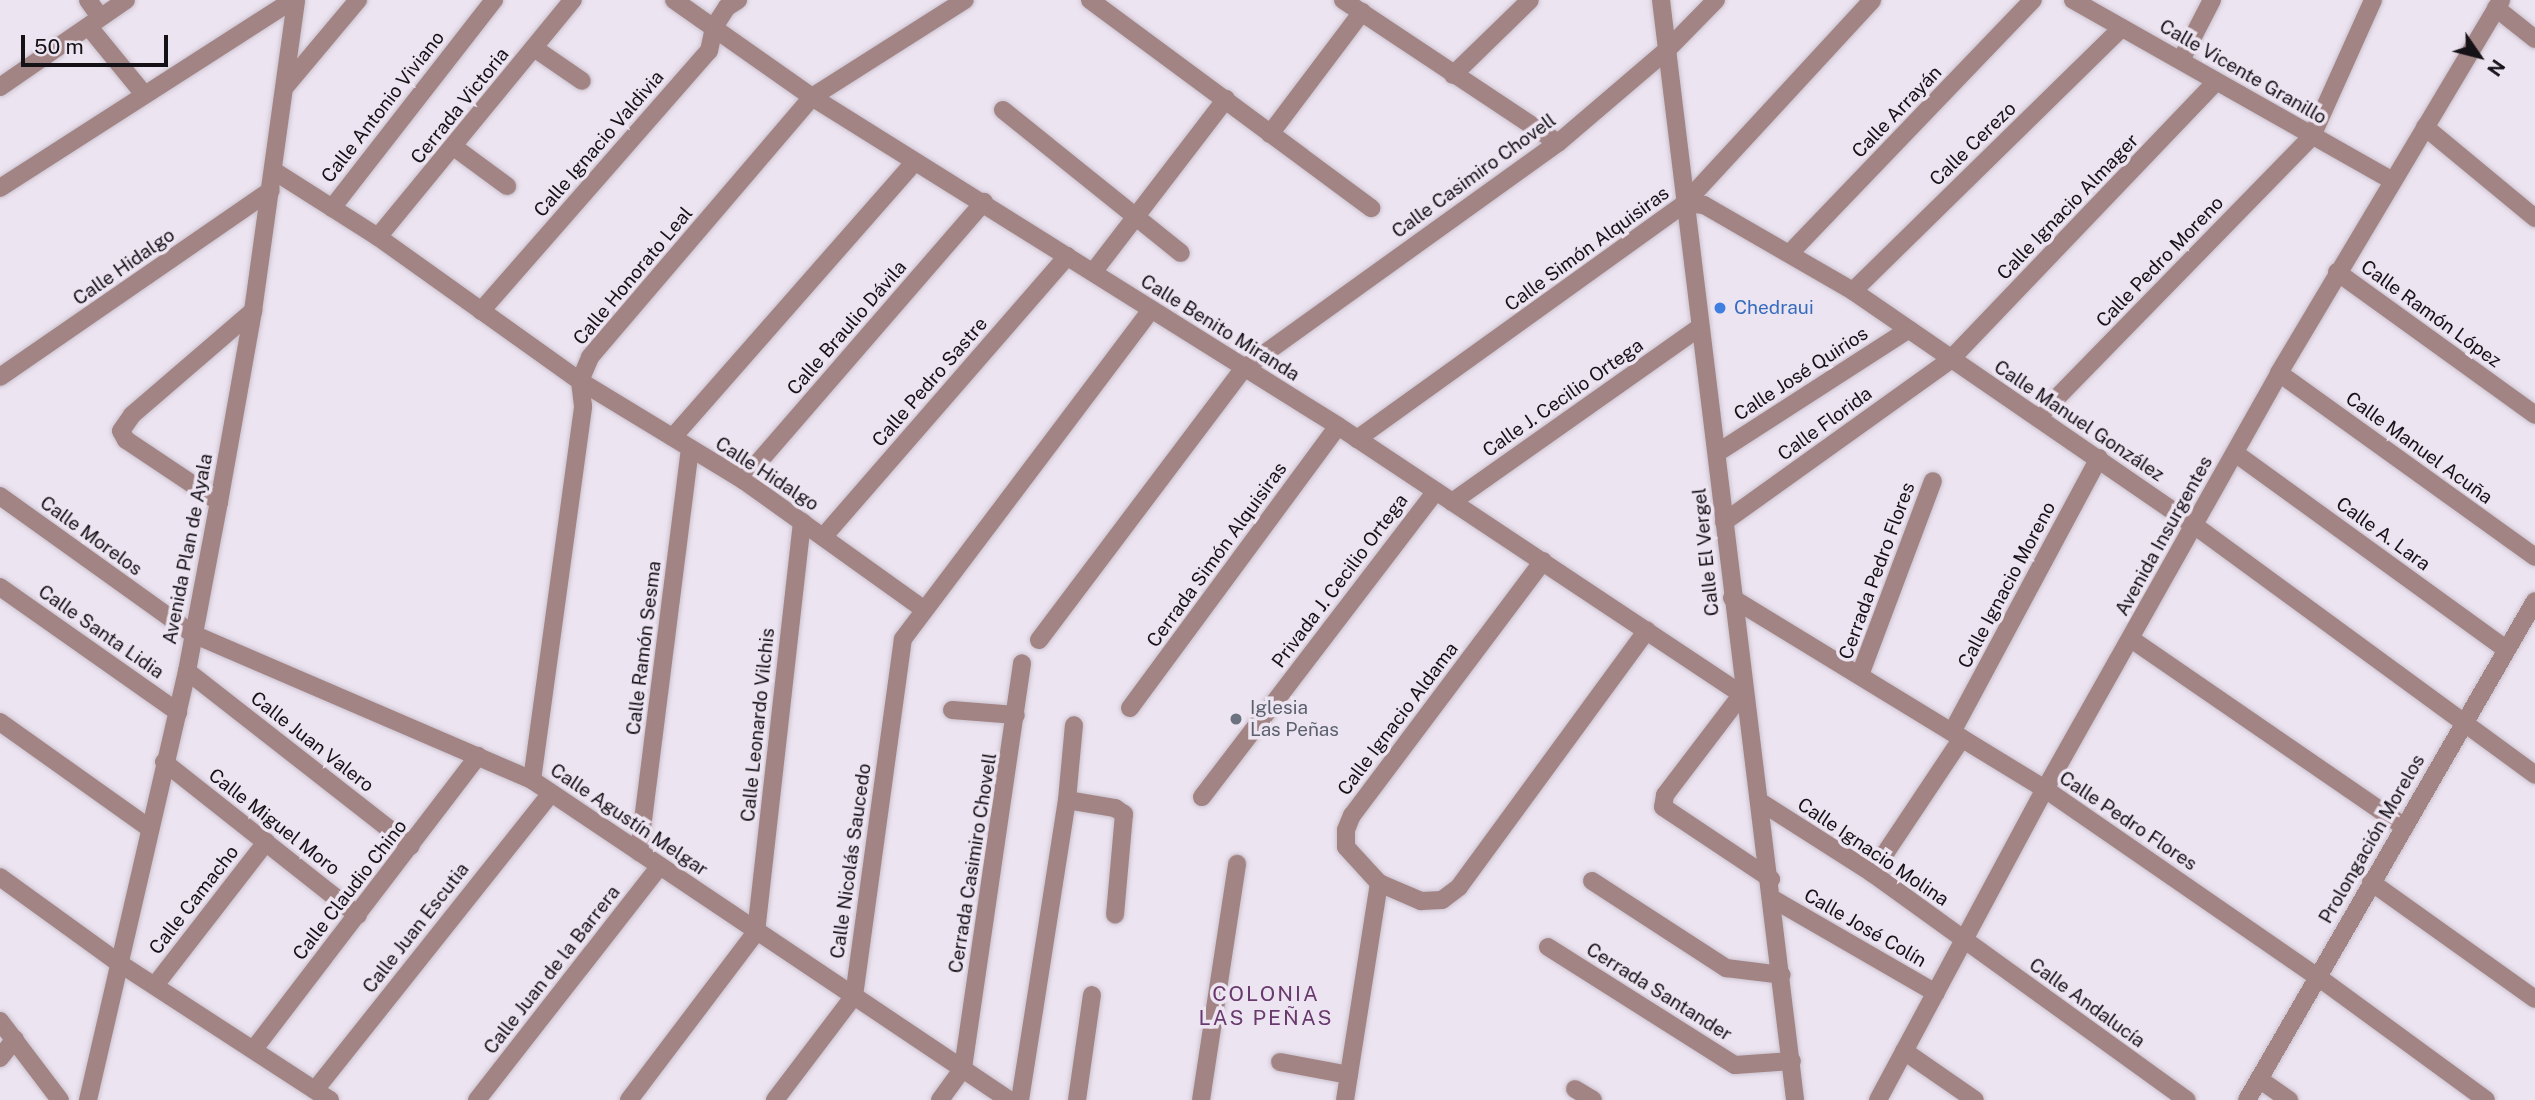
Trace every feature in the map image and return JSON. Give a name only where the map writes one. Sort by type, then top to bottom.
[{"type":"street","points":[[88,0],[94,22],[143,93]]},
{"type":"street","points":[[0,87],[126,0]]},
{"type":"street","points":[[0,188],[143,93],[295,0]]},
{"type":"street","name":"Avenida Plan de Ayala","points":[[88,1100],[117,961],[187,671],[219,502],[253,311],[274,172],[295,0]]},
{"type":"street","points":[[285,87],[358,0]]},
{"type":"street","name":"Calle Antonio Viviano","points":[[332,208],[494,0]]},
{"type":"street","name":"Cerrada Victoria","points":[[378,237],[573,0]]},
{"type":"street","name":"Calle Benito Miranda","points":[[674,0],[812,97],[1094,271],[1150,311],[1338,426],[1742,694]]},
{"type":"street","name":"Calle Ignacio Valdivia","points":[[481,311],[709,51],[714,27],[727,7],[738,0]]},
{"type":"street","name":"Calle Honorato Leal","points":[[532,780],[583,406],[580,381],[590,357],[812,97],[965,0]]},
{"type":"street","points":[[1090,0],[1371,208]]},
{"type":"street","points":[[1343,0],[1558,143]]},
{"type":"street","points":[[1453,75],[1531,0]]},
{"type":"street","name":"Calle El Vergel","points":[[1661,0],[1699,328],[1717,453],[1742,694],[1772,878],[1795,1100]]},
{"type":"street","name":"Calle Casimiro Chovell","points":[[1243,369],[1558,143],[1667,50],[1716,0]]},
{"type":"street","name":"Calle Simón Alquisiras","points":[[1357,439],[1685,203],[1872,0]]},
{"type":"street","name":"Calle Arrayán","points":[[1790,253],[2033,0]]},
{"type":"street","name":"Calle Vicente Granillo","points":[[2073,0],[2392,180]]},
{"type":"street","points":[[2181,60],[2212,0]]},
{"type":"street","points":[[2312,136],[2373,0]]},
{"type":"street","points":[[2499,4],[2535,39]]},
{"type":"street","name":"Avenida Insurgentes","points":[[1878,1100],[2045,789],[2279,373],[2499,4]]},
{"type":"street","points":[[1270,134],[1362,12]]},
{"type":"street","name":"Calle Cerezo","points":[[1853,291],[2122,27]]},
{"type":"street","points":[[534,48],[582,82]]},
{"type":"street","name":"Calle Ignacio Almager","points":[[1950,360],[2216,82]]},
{"type":"street","points":[[1094,271],[1226,99]]},
{"type":"street","points":[[1003,110],[1181,253]]},
{"type":"street","points":[[2425,127],[2535,218]]},
{"type":"street","name":"Calle Pedro Moreno","points":[[2038,417],[2312,136]]},
{"type":"street","points":[[454,147],[507,186]]},
{"type":"street","points":[[673,437],[915,162]]},
{"type":"street","name":"Calle Hidalgo","points":[[274,172],[378,237],[580,381],[743,481],[922,608]]},
{"type":"street","name":"Calle Hidalgo","points":[[0,377],[271,190]]},
{"type":"street","name":"Calle Braulio Dávila","points":[[743,481],[984,202]]},
{"type":"street","name":"Calle Manuel González","points":[[1685,203],[1704,205],[1853,291],[2194,525],[2535,775]]},
{"type":"street","name":"Calle Pedro Sastre","points":[[824,536],[1067,256]]},
{"type":"street","name":"Calle Ramón López","points":[[2337,272],[2535,415]]},
{"type":"street","points":[[219,502],[126,440],[121,431],[132,415],[253,311]]},
{"type":"street","points":[[922,608],[1150,311]]},
{"type":"street","name":"Calle J. Cecilio Ortega","points":[[1452,502],[1699,328]]},
{"type":"street","name":"Calle José Quirios","points":[[1717,453],[1908,330]]},
{"type":"street","name":"Calle Florida","points":[[1724,522],[1950,360]]},
{"type":"street","points":[[1039,640],[1243,369]]},
{"type":"street","name":"Calle Manuel Acuña","points":[[2279,373],[2535,557]]},
{"type":"street","name":"Cerrada Simón Alquisiras","points":[[1130,708],[1338,426]]},
{"type":"street","name":"Calle Ramón Sesma","points":[[639,852],[690,449]]},
{"type":"street","name":"Calle A. Lara","points":[[2235,453],[2506,649]]},
{"type":"street","name":"Calle Ignacio Moreno","points":[[1957,735],[2099,458]]},
{"type":"street","name":"Cerrada Pedro Flores","points":[[1860,675],[1933,481]]},
{"type":"street","name":"Privada J. Cecilio Ortega","points":[[1202,797],[1436,491]]},
{"type":"street","name":"Calle Morelos","points":[[0,496],[193,634]]},
{"type":"street","name":"Calle Leonardo Vilchis","points":[[756,932],[802,522]]},
{"type":"street","name":"Calle Ignacio Aldama","points":[[1543,561],[1352,815],[1346,830],[1346,847],[1378,883],[1421,901],[1442,900],[1459,887],[1647,630]]},
{"type":"street","name":"Calle Santa Lidia","points":[[0,587],[178,712]]},
{"type":"street","name":"Calle Pedro Flores","points":[[1731,598],[2045,789],[2318,977],[2486,1100]]},
{"type":"street","name":"Prolongación Morelos","points":[[2247,1100],[2405,827],[2463,720],[2535,601]]},
{"type":"street","name":"Calle Nicolás Saucedo","points":[[775,1100],[853,996],[903,639],[922,608]]},
{"type":"street","name":"Calle Agustín Melgar","points":[[193,634],[532,780],[1009,1100]]},
{"type":"street","points":[[2131,639],[2405,827]]},
{"type":"street","name":"Cerrada Casimiro Chovell","points":[[963,1068],[1022,663]]},
{"type":"street","name":"Calle Juan Valero","points":[[187,671],[411,846]]},
{"type":"street","points":[[1742,694],[1665,795],[1663,807],[1772,878]]},
{"type":"street","points":[[952,710],[1016,715]]},
{"type":"street","points":[[0,722],[148,827]]},
{"type":"street","points":[[1020,1100],[1068,800],[1074,725]]},
{"type":"street","points":[[1871,873],[1957,735]]},
{"type":"street","name":"Calle Claudio Chino","points":[[254,1049],[478,756]]},
{"type":"street","name":"Calle Miguel Moro","points":[[164,762],[358,915]]},
{"type":"street","name":"Calle Juan Escutia","points":[[322,1095],[551,793]]},
{"type":"street","points":[[1068,800],[1115,808],[1124,814],[1115,915]]},
{"type":"street","name":"Calle Ignacio Molina","points":[[1759,801],[1871,873],[1963,939]]},
{"type":"street","name":"Calle Camacho","points":[[156,984],[266,842]]},
{"type":"street","points":[[1201,1100],[1237,864]]},
{"type":"street","name":"Calle Juan de la Barrera","points":[[478,1100],[660,866]]},
{"type":"street","points":[[0,877],[117,961],[322,1095]]},
{"type":"street","points":[[1592,881],[1726,968],[1782,975]]},
{"type":"street","points":[[1345,1100],[1378,883]]},
{"type":"street","points":[[2371,883],[2535,999]]},
{"type":"street","name":"Calle José Colín","points":[[1773,899],[1936,993]]},
{"type":"street","points":[[629,1100],[756,932]]},
{"type":"street","name":"Calle Andalucía","points":[[1963,939],[2187,1100]]},
{"type":"street","name":"Cerrada Santander","points":[[1548,947],[1735,1065],[1792,1061]]},
{"type":"street","points":[[1077,1100],[1092,995]]},
{"type":"street","points":[[0,1021],[60,1100]]},
{"type":"street","points":[[0,1058],[15,1039]]},
{"type":"street","points":[[1904,1051],[1975,1100]]},
{"type":"street","points":[[1280,1062],[1349,1075]]},
{"type":"street","points":[[940,1100],[963,1068]]},
{"type":"street","points":[[2259,1079],[2289,1100]]},
{"type":"street","points":[[1575,1089],[1593,1100]]},
{"type":"place","name":"Chedraui","points":[[1720,308]]},
{"type":"place","name":"Iglesia Las Peñas","points":[[1236,719]]},
{"type":"district","name":"COLONIA LAS PEÑAS","points":[[1266,1006]]}]
